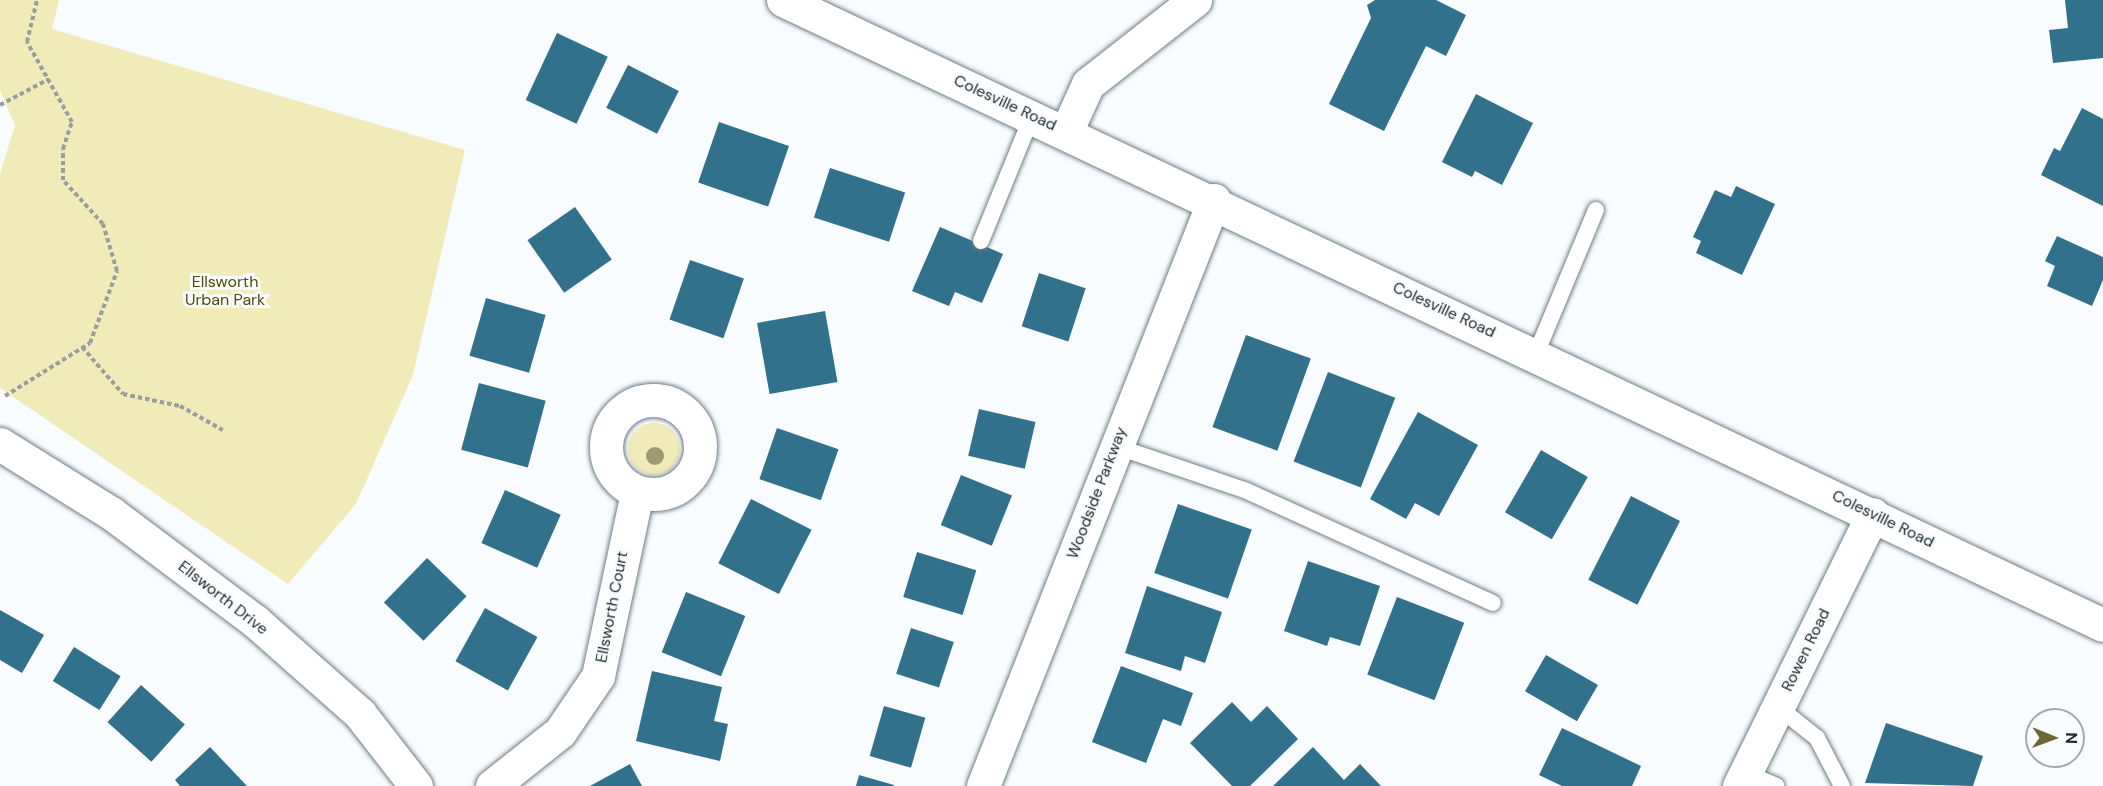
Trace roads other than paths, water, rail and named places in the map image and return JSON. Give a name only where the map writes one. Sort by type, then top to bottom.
[{"type":"main road","points":[[1066,132],[1088,84],[1195,0]]},
{"type":"main road","name":"Colesville Road","points":[[797,2],[2103,625]]},
{"type":"main road","name":"Woodside Parkway","points":[[983,786],[1115,446],[1214,200]]},
{"type":"main road","name":"Ellsworth Drive","points":[[0,444],[111,513],[255,621],[360,714],[416,786]]},
{"type":"main road","name":"Ellsworth Court","points":[[492,786],[560,732],[598,676],[637,492]]},
{"type":"main road","name":"Rowen Road","points":[[1743,779],[1873,514]]},
{"type":"lane","points":[[981,241],[1032,116]]},
{"type":"lane","points":[[1536,354],[1596,210]]},
{"type":"lane","points":[[1115,446],[1247,491],[1493,603]]},
{"type":"lane","points":[[1778,707],[1817,738],[1842,786]]},
{"type":"lane","points":[[1743,779],[1776,786]]},
{"type":"park label","name":"Ellsworth Urban Park","points":[[225,291]]}]
